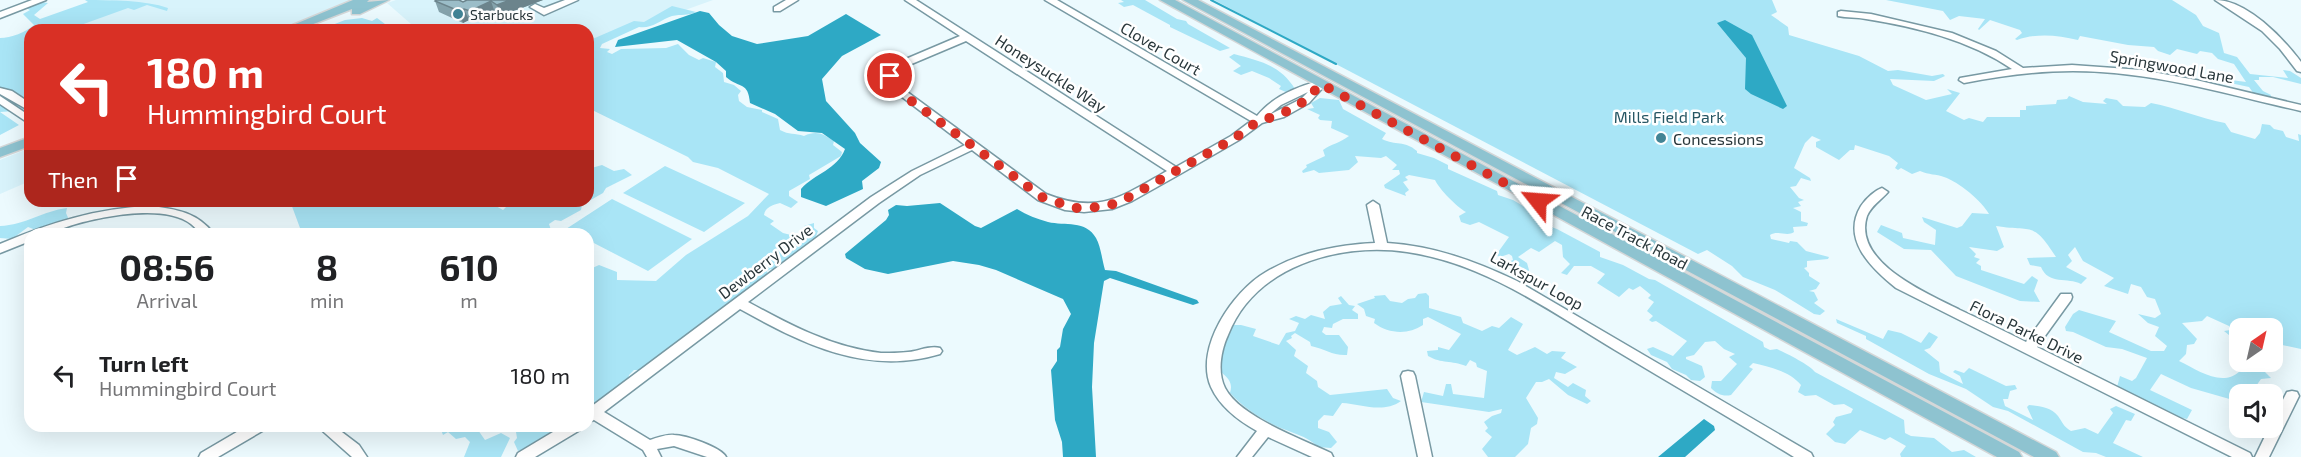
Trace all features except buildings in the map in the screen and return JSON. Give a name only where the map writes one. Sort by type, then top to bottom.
[{"type":"main road","points":[[302,24],[363,0]]},
{"type":"main road","points":[[323,24],[383,0]]},
{"type":"main road","name":"Race Track Road","points":[[1166,0],[1328,81],[1561,206],[2013,457]]},
{"type":"main road","name":"Race Track Road","points":[[1189,0],[1328,81]]},
{"type":"main road","points":[[0,143],[24,134]]},
{"type":"main road","points":[[0,153],[24,143]]},
{"type":"main road","name":"Race Track Road","points":[[1561,206],[2050,457]]},
{"type":"street","points":[[0,15],[25,2],[41,0]]},
{"type":"street","points":[[535,7],[544,12],[573,0]]},
{"type":"street","points":[[777,9],[793,0]]},
{"type":"street","name":"Honeysuckle Way","points":[[910,0],[1176,172]]},
{"type":"street","name":"Clover Court","points":[[1050,0],[1258,121]]},
{"type":"street","points":[[2220,0],[2265,27],[2286,48],[2301,69]]},
{"type":"street","points":[[1841,14],[1865,15],[1961,38],[1990,50],[2020,70]]},
{"type":"street","points":[[967,37],[898,66],[891,73],[889,81],[891,86],[1042,197],[1074,208],[1103,207],[1120,202],[1176,172],[1258,121],[1280,115],[1305,101],[1328,81]]},
{"type":"street","name":"Springwood Lane","points":[[1964,80],[2020,70],[2080,67],[2140,73],[2301,108]]},
{"type":"street","points":[[0,91],[9,93],[24,104]]},
{"type":"street","points":[[0,99],[24,117]]},
{"type":"street","name":"Dewberry Drive","points":[[594,413],[900,183],[972,146]]},
{"type":"street","name":"Flora Parke Drive","points":[[1882,192],[1868,201],[1861,218],[1859,232],[1863,247],[1890,278],[1912,292],[2245,457]]},
{"type":"street","points":[[1373,205],[1382,246]]},
{"type":"street","points":[[52,228],[83,218],[138,210],[160,211],[184,216],[203,228]]},
{"type":"street","points":[[0,249],[24,239]]},
{"type":"street","name":"Larkspur Loop","points":[[1326,457],[1267,429],[1239,411],[1217,385],[1214,358],[1227,317],[1249,291],[1287,266],[1335,250],[1382,246],[1441,255],[1498,276],[1806,457]]},
{"type":"street","points":[[2028,350],[2066,297]]},
{"type":"street","points":[[739,303],[802,338],[850,353],[909,357],[935,351]]},
{"type":"street","points":[[1408,376],[1425,457]]},
{"type":"street","points":[[2262,457],[2292,396]]},
{"type":"street","points":[[594,417],[651,451],[674,440],[707,450],[719,457]]},
{"type":"street","points":[[1244,457],[1267,429]]},
{"type":"street","points":[[206,457],[249,432]]},
{"type":"street","points":[[332,432],[354,449],[360,457]]},
{"type":"street","points":[[523,457],[566,432]]},
{"type":"shaded area","points":[[112,0],[355,0],[294,24],[54,24]]},
{"type":"shaded area","points":[[396,0],[713,0],[594,43],[594,24],[411,24],[387,3]]},
{"type":"shaded area","points":[[700,11],[709,13],[732,36],[757,44],[808,36],[846,14],[881,35],[842,56],[822,79],[826,101],[855,133],[860,143],[881,162],[879,168],[862,181],[863,189],[826,206],[801,197],[801,189],[837,162],[845,149],[822,133],[798,131],[775,114],[750,103],[745,88],[726,77],[726,71],[716,62],[677,40],[615,47],[618,40]]},
{"type":"shaded area","points":[[1725,20],[1752,35],[1787,106],[1783,109],[1745,89],[1746,58],[1717,23]]},
{"type":"shaded area","points":[[24,150],[24,184],[0,194],[0,160]]},
{"type":"shaded area","points":[[940,203],[981,228],[1017,209],[1048,222],[1087,228],[1096,238],[1105,270],[1116,271],[1197,300],[1199,303],[1193,305],[1110,278],[1104,281],[1094,343],[1092,387],[1096,457],[1063,457],[1062,442],[1055,420],[1051,370],[1057,361],[1057,350],[1060,347],[1063,329],[1071,314],[1063,299],[979,265],[953,261],[888,274],[865,269],[846,258],[845,254],[886,220],[889,215],[888,210],[896,205]]},
{"type":"shaded area","points":[[1704,419],[1714,426],[1715,430],[1685,457],[1658,457]]},
{"type":"green space","points":[[85,0],[139,2],[168,8],[167,11],[147,5],[134,10],[128,8],[84,24],[33,24],[23,14],[30,10],[26,8],[42,2],[48,3],[34,15],[40,19],[88,2]]},
{"type":"green space","points":[[1121,0],[1145,0],[1177,19],[1186,21],[1230,48],[1220,51],[1170,27],[1133,5],[1124,7],[1118,3],[1124,2]]},
{"type":"green space","name":"Mills Field Park","points":[[1214,0],[1772,0],[1777,12],[1771,15],[1788,27],[1789,35],[1859,56],[1888,71],[1898,70],[1932,76],[1943,74],[1945,76],[1934,81],[1890,79],[1893,85],[1926,100],[1952,94],[1947,89],[1960,93],[1946,111],[1964,120],[1969,118],[1983,122],[1987,117],[2020,117],[2020,110],[2026,110],[2026,106],[2056,104],[2057,100],[2067,99],[2069,96],[2083,102],[2107,104],[2103,101],[2106,98],[2117,100],[2123,106],[2145,107],[2151,103],[2161,105],[2225,123],[2231,132],[2255,139],[2260,133],[2262,124],[2270,125],[2274,129],[2283,131],[2286,137],[2299,141],[2298,134],[2301,135],[2301,349],[2283,345],[2283,318],[2229,318],[2229,326],[2207,316],[2202,321],[2182,323],[2197,339],[2194,344],[2187,345],[2186,354],[2179,361],[2202,373],[2218,378],[2233,376],[2239,372],[2265,372],[2271,378],[2261,379],[2257,384],[2229,384],[2229,399],[2191,388],[2161,374],[2150,390],[2192,410],[2187,419],[2170,415],[2116,391],[2120,376],[2132,381],[2147,358],[2122,349],[2106,347],[2066,331],[2065,327],[2073,314],[2079,310],[2116,321],[2109,332],[2151,351],[2164,351],[2167,346],[2155,336],[2159,327],[2148,323],[2138,314],[2155,318],[2161,314],[2155,299],[2147,297],[2141,287],[2131,284],[2128,294],[2104,286],[2114,278],[2083,261],[2075,247],[2068,255],[2072,261],[2066,267],[2087,278],[2081,284],[2048,276],[2041,267],[2030,265],[2027,258],[2056,257],[2042,238],[2032,230],[1996,226],[2004,247],[1997,251],[1969,247],[1976,254],[1974,257],[1980,259],[1976,263],[1981,266],[1981,270],[2024,284],[2032,276],[2038,280],[2034,291],[2040,302],[2020,301],[1956,276],[1931,250],[1904,249],[1877,232],[1881,225],[1902,233],[1903,238],[1935,245],[1936,230],[1924,222],[1922,217],[1957,228],[1962,226],[1972,213],[1989,214],[1976,198],[1950,179],[1920,171],[1912,174],[1901,168],[1898,170],[1895,168],[1898,163],[1889,156],[1855,145],[1854,150],[1850,150],[1839,160],[1816,147],[1816,142],[1821,140],[1812,136],[1805,143],[1794,168],[1811,181],[1801,178],[1796,186],[1790,187],[1799,198],[1804,200],[1798,202],[1801,206],[1793,208],[1801,212],[1801,221],[1808,223],[1807,226],[1793,227],[1794,232],[1788,234],[1770,235],[1771,239],[1789,243],[1790,241],[1797,242],[1806,251],[1829,257],[1807,261],[1807,267],[1804,268],[1809,276],[1820,283],[1816,289],[1809,291],[1814,292],[1818,300],[1814,303],[1825,311],[1820,315],[1814,314],[1775,290],[1743,277],[1732,266],[1707,250],[1698,254]]},
{"type":"green space","points":[[1886,0],[2172,0],[2196,15],[2203,26],[2219,33],[2224,53],[2237,57],[2250,74],[2288,78],[2283,70],[2290,71],[2301,78],[2301,84],[2273,77],[2259,77],[2259,80],[2254,80],[2263,91],[2271,95],[2270,98],[2254,94],[2249,87],[2230,83],[2231,80],[2246,82],[2234,64],[2218,59],[2212,53],[2200,51],[2197,54],[2177,49],[2170,55],[2154,47],[2128,45],[2080,36],[2078,40],[2032,36],[2017,40],[2015,39],[2022,33],[2020,30],[1990,20],[1979,30],[1985,19],[1959,16],[1950,20],[1943,11]]},
{"type":"green space","points":[[672,6],[696,12],[672,16],[652,25],[639,27],[602,44],[600,48],[610,49],[607,52],[612,54],[621,49],[666,48],[678,44],[689,55],[699,60],[703,58],[716,62],[715,67],[723,73],[724,82],[734,85],[741,91],[738,95],[739,101],[747,107],[762,110],[778,119],[780,130],[804,136],[813,133],[823,135],[834,141],[833,145],[842,152],[841,156],[809,175],[810,179],[789,191],[789,196],[798,202],[791,208],[780,203],[766,210],[764,215],[774,221],[770,224],[798,239],[807,233],[804,226],[814,223],[814,228],[818,231],[815,239],[773,271],[771,269],[767,271],[768,275],[756,285],[644,370],[634,370],[629,375],[628,381],[594,406],[594,267],[599,265],[617,272],[617,280],[656,281],[686,255],[748,216],[769,194],[718,168],[693,162],[688,157],[594,111],[594,38],[634,21],[644,22]]},
{"type":"green space","points":[[362,18],[372,21],[377,18],[385,24],[335,24]]},
{"type":"green space","points":[[24,31],[24,110],[0,112],[0,38]]},
{"type":"green space","points":[[1234,54],[1276,69],[1295,89],[1288,93],[1279,89],[1281,86],[1269,78],[1252,71],[1241,75],[1233,71],[1241,66],[1229,57]]},
{"type":"green space","points":[[1320,98],[1339,100],[1343,109],[1386,133],[1382,139],[1408,145],[1417,153],[1434,158],[1448,165],[1448,169],[1497,191],[1498,195],[1513,200],[1530,210],[1538,222],[1557,229],[1600,252],[1600,257],[1655,280],[1763,342],[1764,347],[1770,350],[1777,349],[1792,356],[1815,372],[1904,420],[1905,433],[1911,436],[1934,438],[1952,452],[1964,450],[1976,457],[1901,457],[1900,454],[1906,446],[1890,437],[1885,440],[1860,430],[1845,444],[1835,442],[1826,434],[1835,425],[1833,422],[1836,417],[1851,413],[1853,409],[1844,404],[1834,405],[1816,395],[1805,396],[1798,392],[1801,385],[1791,376],[1753,363],[1749,367],[1753,369],[1731,395],[1720,394],[1711,388],[1712,381],[1721,381],[1737,364],[1729,357],[1735,354],[1724,349],[1715,341],[1705,342],[1694,355],[1686,357],[1702,366],[1705,377],[1700,381],[1691,380],[1686,375],[1672,369],[1667,362],[1651,355],[1647,349],[1653,347],[1673,356],[1687,341],[1656,321],[1649,320],[1653,316],[1647,311],[1654,302],[1648,298],[1651,295],[1640,286],[1633,290],[1629,288],[1619,297],[1597,283],[1605,274],[1591,266],[1574,266],[1567,275],[1561,273],[1570,264],[1563,257],[1562,245],[1555,241],[1539,252],[1531,248],[1518,257],[1527,263],[1529,270],[1527,274],[1513,273],[1508,270],[1506,263],[1513,260],[1512,256],[1509,254],[1500,257],[1496,255],[1509,237],[1479,222],[1470,225],[1461,222],[1459,216],[1466,212],[1449,198],[1435,180],[1409,175],[1405,177],[1408,180],[1403,182],[1409,190],[1405,193],[1406,196],[1385,188],[1384,185],[1400,174],[1399,170],[1392,170],[1397,165],[1386,156],[1381,158],[1355,156],[1358,162],[1349,170],[1319,173],[1314,170],[1303,173],[1306,165],[1325,156],[1323,150],[1349,136],[1331,128],[1332,121],[1320,120],[1318,118],[1320,115],[1307,109],[1314,108],[1311,103]]},
{"type":"green space","points":[[0,112],[19,125],[0,135]]},
{"type":"green space","points":[[602,165],[614,171],[624,169],[632,175],[606,188],[603,193],[594,198],[594,167]]},
{"type":"green space","points":[[665,166],[745,203],[704,232],[623,193]]},
{"type":"green space","points":[[612,199],[692,239],[648,271],[594,243],[594,228],[568,228]]},
{"type":"green space","points":[[292,207],[498,207],[503,210],[506,207],[582,207],[581,210],[561,221],[555,220],[549,224],[550,228],[300,228]]},
{"type":"green space","points":[[67,208],[66,213],[69,220],[43,228],[24,228],[12,239],[0,238],[0,226],[18,223]]},
{"type":"green space","points":[[1426,293],[1429,296],[1429,308],[1461,317],[1463,323],[1482,331],[1492,326],[1499,328],[1511,317],[1523,324],[1508,350],[1517,355],[1535,347],[1547,354],[1552,351],[1566,352],[1561,358],[1577,367],[1565,374],[1556,372],[1554,378],[1568,387],[1573,383],[1586,390],[1585,396],[1591,401],[1587,404],[1568,395],[1549,379],[1536,382],[1526,398],[1538,418],[1537,424],[1531,428],[1528,444],[1515,457],[1488,457],[1482,449],[1492,437],[1485,431],[1488,428],[1484,422],[1501,413],[1502,409],[1489,412],[1421,402],[1424,392],[1443,396],[1446,384],[1451,384],[1453,394],[1484,398],[1487,371],[1477,367],[1476,363],[1470,360],[1466,366],[1428,356],[1427,351],[1438,350],[1438,347],[1449,350],[1461,334],[1428,317],[1423,319],[1423,325],[1417,328],[1405,332],[1392,331],[1374,323],[1375,319],[1366,316],[1364,309],[1357,304],[1375,298],[1374,296],[1385,295],[1390,301],[1402,303],[1415,298],[1418,294]]},
{"type":"green space","points":[[1341,296],[1349,305],[1355,306],[1352,310],[1358,314],[1358,319],[1343,319],[1333,324],[1332,328],[1324,327],[1322,332],[1326,335],[1339,335],[1348,347],[1347,355],[1311,346],[1310,342],[1295,333],[1286,341],[1296,350],[1294,356],[1308,366],[1306,373],[1317,381],[1318,387],[1330,395],[1387,389],[1393,398],[1401,401],[1379,408],[1342,403],[1333,416],[1324,415],[1318,421],[1318,428],[1329,432],[1337,442],[1331,448],[1318,447],[1304,437],[1257,416],[1230,393],[1230,381],[1221,372],[1220,346],[1229,325],[1256,329],[1253,336],[1279,345],[1286,333],[1295,331],[1299,323],[1289,319],[1296,316],[1305,319],[1311,315],[1325,319],[1323,312],[1330,306],[1342,304],[1338,298]]},
{"type":"green space","points":[[1836,319],[1883,339],[1888,330],[1901,333],[1921,343],[1929,332],[1938,337],[1930,348],[1924,350],[1939,362],[1940,372],[1963,384],[1960,376],[1953,372],[1955,370],[1964,373],[1969,368],[2006,386],[2015,385],[2017,389],[2010,391],[2008,399],[2003,399],[2005,406],[2033,420],[2027,407],[2029,405],[2052,411],[2071,431],[2085,428],[2098,434],[2113,413],[2110,409],[2116,406],[2135,414],[2131,421],[2126,420],[2113,443],[2143,457],[2106,457],[2083,452],[2008,411],[1993,407],[1966,389],[1929,374],[1866,339],[1866,336],[1837,323]]},
{"type":"green space","points":[[448,432],[479,432],[485,440],[501,433],[510,438],[501,457],[464,457],[470,442],[465,437],[456,439]]},
{"type":"green space","points":[[516,432],[555,432],[534,445],[518,451],[514,442],[517,438]]},
{"type":"waterway","points":[[1211,0],[1336,64]]},
{"type":"place","name":"Starbucks","points":[[458,14]]},
{"type":"place","name":"Concessions","points":[[1661,138]]},
{"type":"route","points":[[890,76],[891,86],[1042,197],[1074,208],[1103,207],[1120,202],[1235,138],[1258,121],[1280,115],[1305,101],[1321,84],[1538,201]]}]
